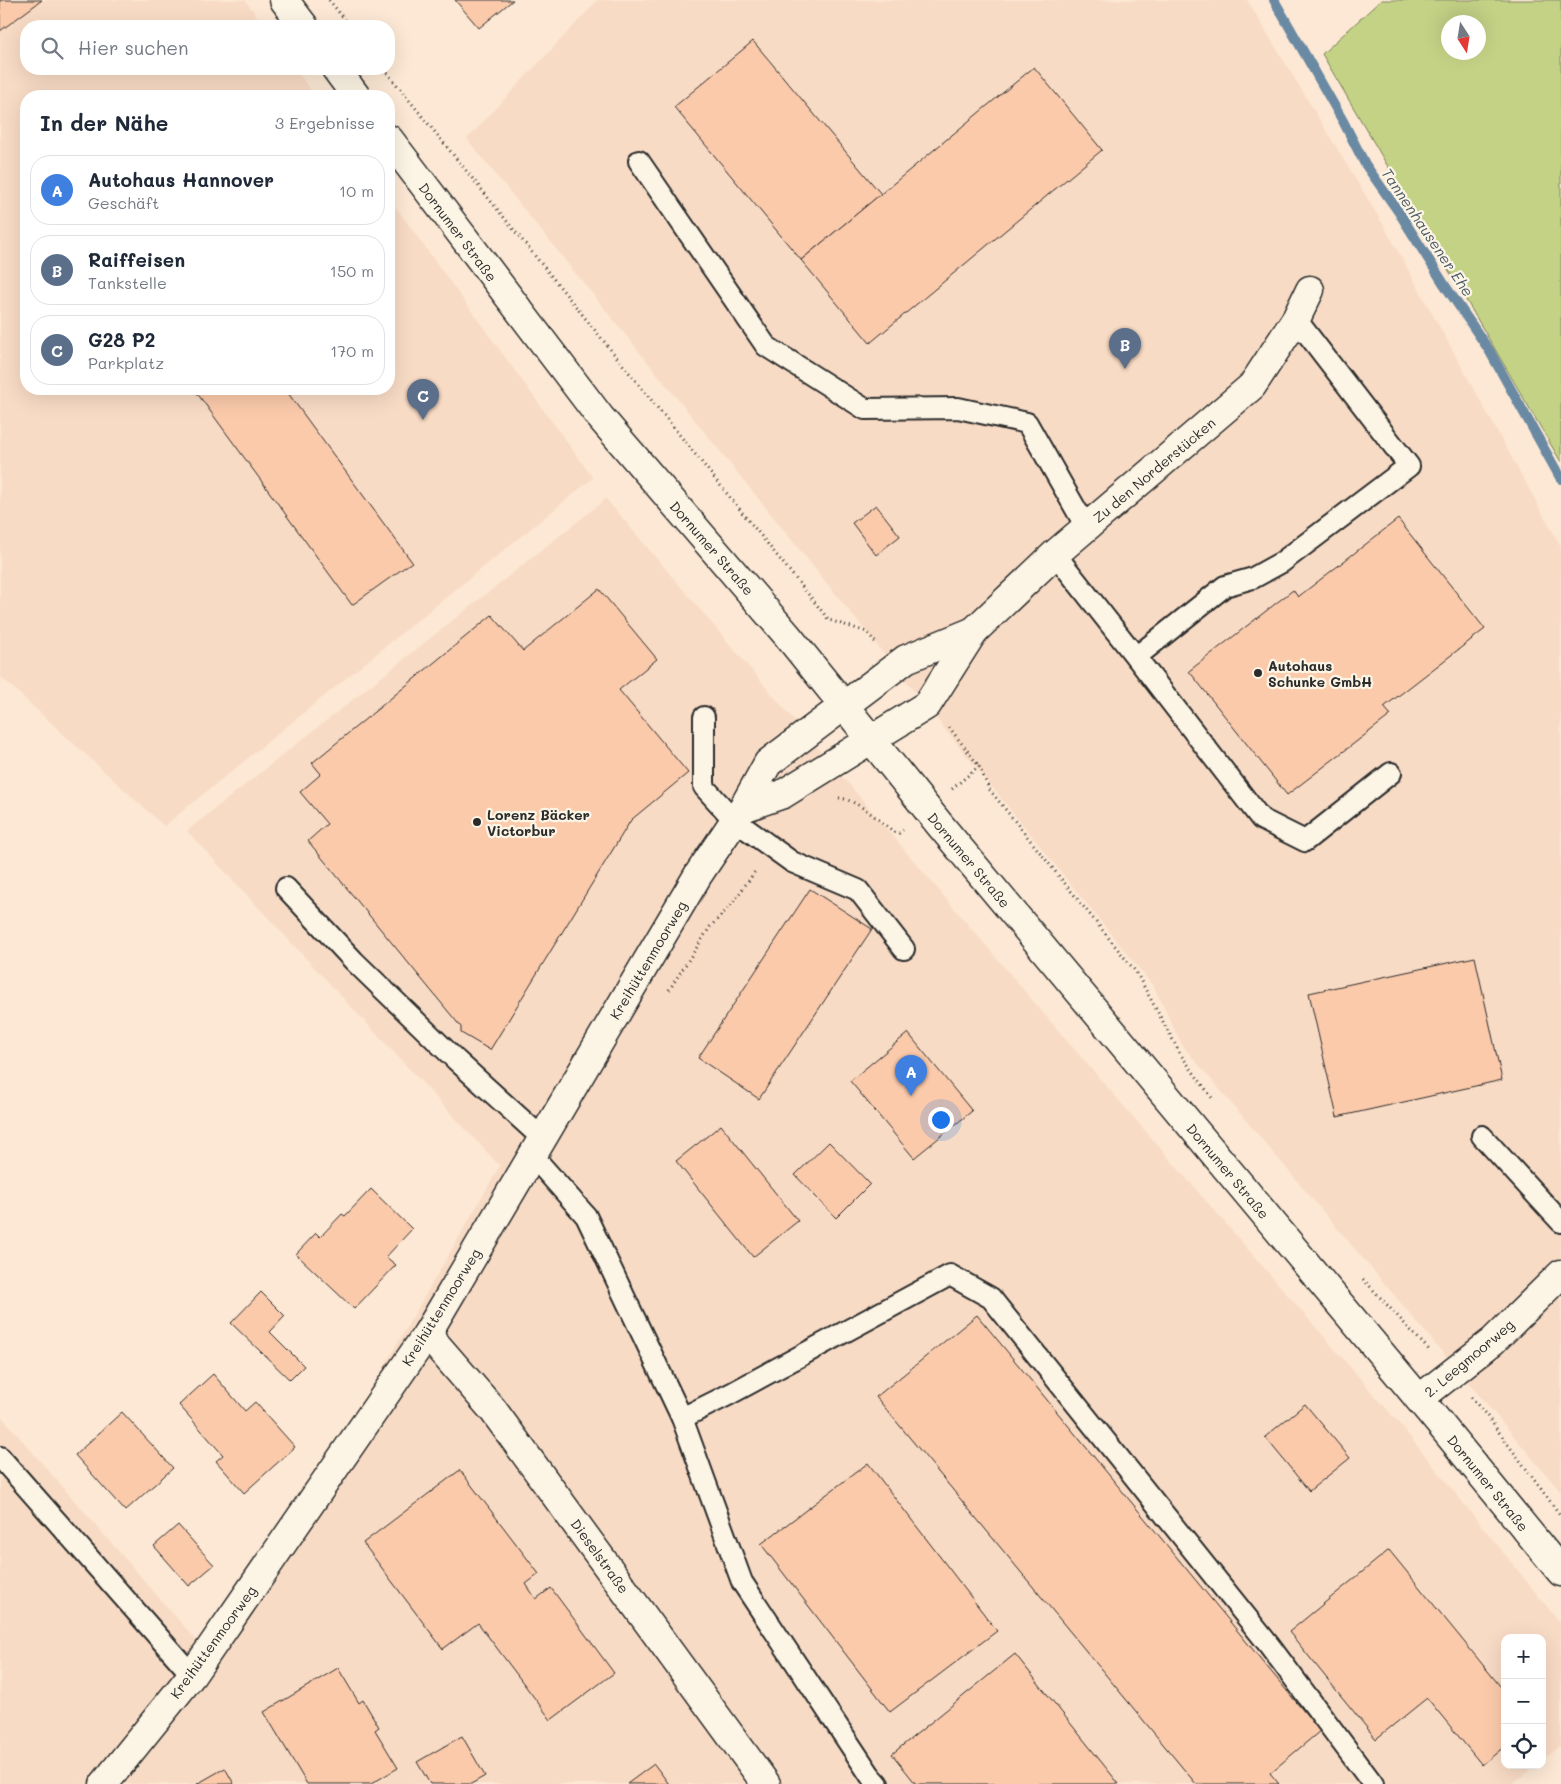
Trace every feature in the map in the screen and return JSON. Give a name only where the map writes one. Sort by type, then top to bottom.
[{"type":"street","points":[[284,0],[299,20]]},
{"type":"street","points":[[340,75],[352,90]]},
{"type":"street","name":"Dornumer Straße","points":[[395,148],[600,417],[787,635],[928,810],[1561,1572]]},
{"type":"street","name":"Zu den Norderstücken","points":[[870,738],[927,705],[974,631],[1055,554],[1252,386],[1296,319],[1310,290]]},
{"type":"street","name":"Zu den Norderstücken","points":[[845,706],[906,659],[974,631]]},
{"type":"street","name":"Kreihüttenmoorweg","points":[[104,1784],[192,1676],[428,1334],[698,875],[738,814],[768,763],[845,706]]},
{"type":"street","points":[[738,814],[783,794],[870,738]]},
{"type":"street","name":"2. Leegmoorweg","points":[[1419,1399],[1493,1341],[1561,1274]]},
{"type":"street","name":"Dieselstraße","points":[[428,1334],[493,1410],[766,1784]]},
{"type":"lane","points":[[639,161],[766,346],[865,409],[958,408],[1028,423],[1086,527]]},
{"type":"lane","points":[[1136,657],[1225,586],[1253,578],[1282,562],[1409,466],[1296,319]]},
{"type":"lane","points":[[1055,554],[1260,819],[1305,841],[1391,773]]},
{"type":"lane","points":[[704,717],[704,787],[738,814],[772,848],[792,862],[858,890],[904,948]]},
{"type":"lane","points":[[286,888],[354,961],[456,1060],[537,1147],[586,1216],[682,1418],[742,1582],[878,1784]]},
{"type":"lane","points":[[1482,1136],[1561,1222]]},
{"type":"lane","points":[[682,1418],[950,1275],[990,1298],[1269,1645],[1373,1784]]},
{"type":"lane","points":[[0,1457],[192,1676]]},
{"type":"path","points":[[329,0],[345,20]]},
{"type":"path","points":[[389,75],[830,620],[867,632],[894,667]]},
{"type":"path","points":[[927,705],[950,728],[979,766],[989,789],[1136,972],[1181,1055],[1215,1102]]},
{"type":"path","points":[[836,798],[845,798],[869,812],[894,832],[899,833],[979,766]]},
{"type":"path","points":[[668,993],[710,927],[732,904],[772,848]]},
{"type":"path","points":[[1358,1274],[1451,1373],[1487,1416],[1561,1516]]},
{"type":"shaded area","points":[[0,0],[245,0],[260,20],[20,20],[20,75],[299,75],[311,90],[20,90],[20,395],[395,395],[395,206],[593,478],[164,826],[0,676]]},
{"type":"shaded area","points":[[598,0],[1247,0],[1384,226],[1561,547],[1561,1492],[1182,1045],[1154,987],[467,139]]},
{"type":"shaded area","points":[[606,499],[1055,1027],[1397,1421],[1561,1624],[1561,1745],[1546,1757],[1546,1634],[1501,1634],[1501,1769],[1531,1769],[1512,1784],[0,1784],[0,1415],[214,1661],[500,1166],[187,831]]},
{"type":"green space","points":[[1381,0],[1561,0],[1561,462],[1322,54]]},
{"type":"building","points":[[0,0],[42,0],[0,31]]},
{"type":"building","points":[[455,0],[513,0],[479,28]]},
{"type":"building","points":[[753,41],[881,194],[801,260],[674,107]]},
{"type":"building","points":[[1034,67],[1102,150],[870,343],[801,260]]},
{"type":"building","points":[[198,395],[289,395],[412,562],[352,605]]},
{"type":"building","points":[[876,505],[900,536],[876,555],[852,523]]},
{"type":"building","points":[[1398,519],[1485,629],[1384,707],[1391,715],[1287,795],[1189,671],[1293,590],[1298,597]]},
{"type":"building","name":"Lorenz Bäcker Victorbur","points":[[599,589],[657,659],[619,690],[688,773],[631,820],[490,1050],[461,1033],[461,1027],[308,841],[327,824],[300,792],[321,774],[312,763],[492,615],[523,651]]},
{"type":"building","points":[[810,889],[872,929],[759,1099],[698,1058]]},
{"type":"building","points":[[1475,957],[1502,1080],[1337,1117],[1309,993]]},
{"type":"building","points":[[908,1033],[972,1111],[914,1158],[850,1081]]},
{"type":"building","points":[[721,1125],[798,1221],[753,1257],[676,1161]]},
{"type":"building","points":[[829,1142],[870,1184],[836,1218],[795,1175]]},
{"type":"building","points":[[371,1189],[412,1229],[386,1257],[396,1265],[354,1309],[296,1254],[316,1233],[320,1237],[342,1214],[345,1216]]},
{"type":"building","points":[[261,1292],[285,1316],[270,1332],[304,1366],[290,1380],[231,1323]]},
{"type":"building","points":[[977,1315],[1320,1731],[1270,1773],[1279,1784],[1196,1784],[876,1397]]},
{"type":"building","points":[[213,1374],[245,1411],[255,1402],[295,1447],[244,1493],[216,1461],[223,1455],[179,1405]]},
{"type":"building","points":[[1305,1404],[1350,1458],[1309,1491],[1265,1437]]},
{"type":"building","points":[[122,1412],[173,1468],[125,1511],[75,1455]]},
{"type":"building","points":[[868,1463],[997,1631],[890,1712],[761,1544]]},
{"type":"building","points":[[460,1470],[539,1574],[526,1584],[536,1599],[551,1588],[614,1673],[551,1720],[478,1623],[443,1649],[363,1543]]},
{"type":"building","points":[[178,1525],[214,1565],[189,1586],[154,1546]]},
{"type":"building","points":[[1389,1550],[1501,1687],[1501,1749],[1482,1765],[1427,1698],[1376,1739],[1289,1632]]},
{"type":"building","points":[[1015,1654],[1119,1784],[916,1784],[892,1754]]},
{"type":"building","points":[[338,1668],[359,1703],[363,1700],[379,1727],[375,1730],[398,1768],[371,1784],[307,1784],[264,1712]]},
{"type":"building","points":[[462,1736],[485,1776],[471,1784],[430,1784],[417,1762]]},
{"type":"building","points":[[654,1764],[669,1784],[627,1784]]},
{"type":"building","points":[[225,1768],[234,1784],[197,1784]]},
{"type":"waterway","name":"Tannenhausener Ehe","points":[[1274,0],[1343,121],[1365,164],[1489,350],[1561,479]]},
{"type":"place","name":"Raiffeisen","points":[[1125,369]]},
{"type":"place","name":"G28 P2","points":[[423,420]]},
{"type":"place","name":"Autohaus Schunke GmbH","points":[[1258,673]]},
{"type":"place","name":"Lorenz Bäcker Victorbur","points":[[477,822]]},
{"type":"place","name":"Autohaus Hannover","points":[[911,1096]]}]
